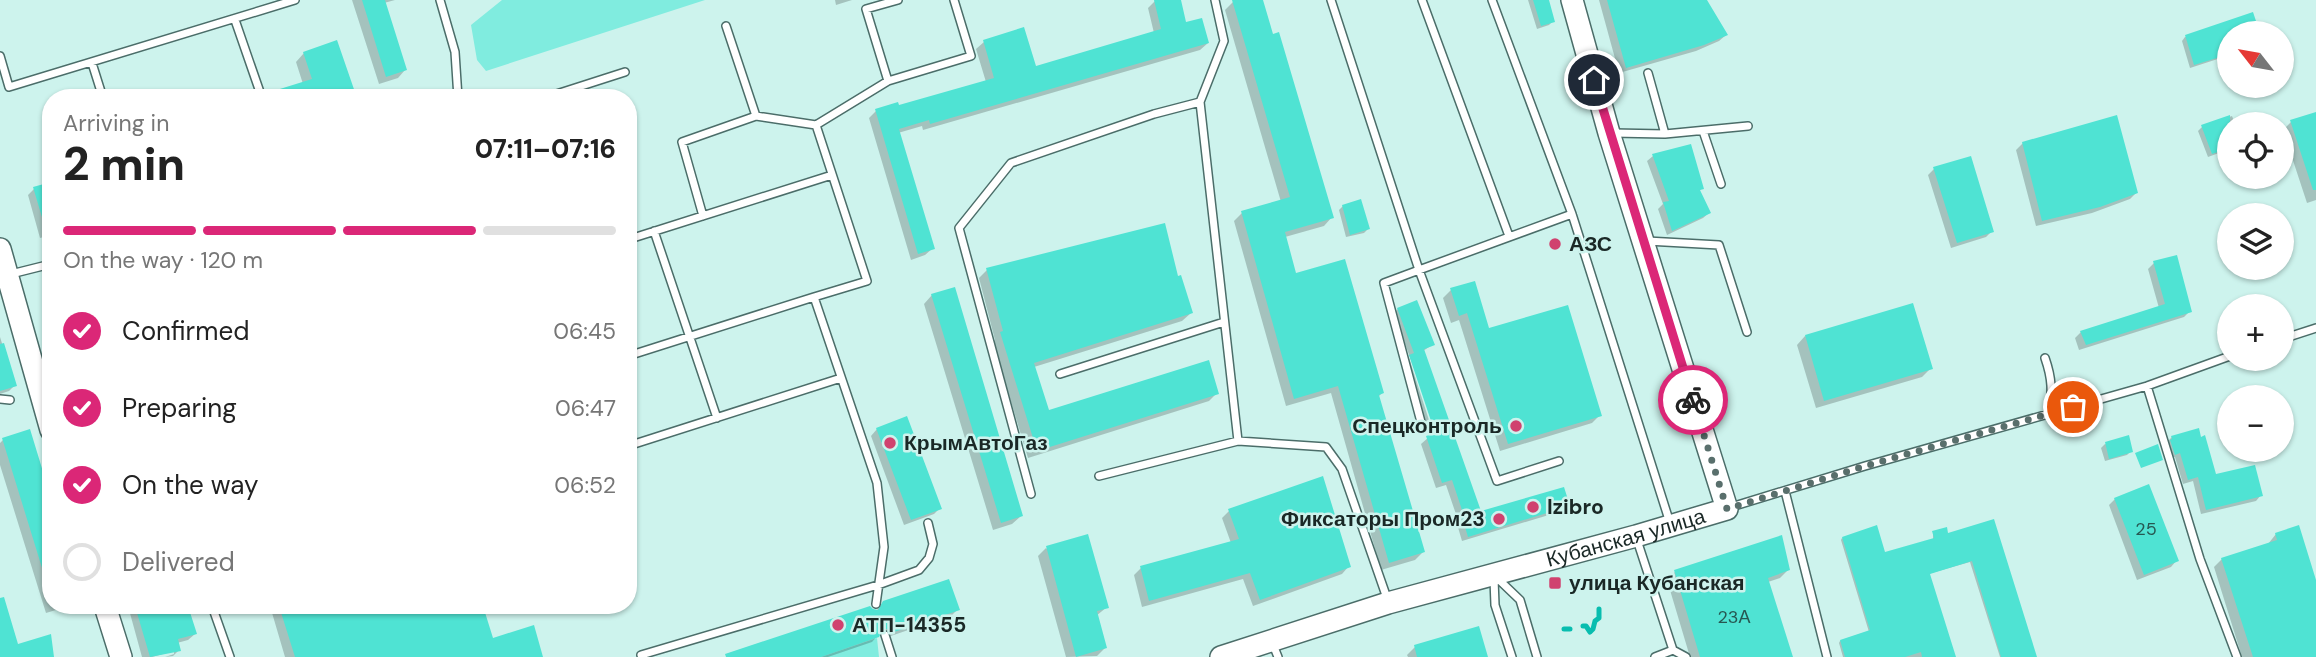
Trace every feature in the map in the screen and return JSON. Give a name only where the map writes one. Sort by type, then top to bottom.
[{"type":"main road","points":[[1572,0],[1609,133],[1727,509]]},
{"type":"main road","points":[[0,249],[42,385]]},
{"type":"main road","name":"Кубанская улица","points":[[1220,657],[1275,649],[1388,603],[1727,509]]},
{"type":"main road","points":[[108,614],[121,657]]},
{"type":"lane","points":[[0,56],[9,87],[295,0]]},
{"type":"lane","points":[[440,0],[455,52],[457,89]]},
{"type":"lane","points":[[888,82],[866,9],[898,0]]},
{"type":"lane","points":[[703,216],[682,142],[756,116],[816,125],[888,82],[971,57],[954,0]]},
{"type":"lane","points":[[1215,0],[1224,41],[1200,102],[1238,441]]},
{"type":"lane","points":[[1331,0],[1419,270],[1497,481],[1559,461]]},
{"type":"lane","points":[[1422,0],[1509,236]]},
{"type":"lane","points":[[1492,0],[1572,214],[1671,524]]},
{"type":"lane","points":[[235,20],[259,89]]},
{"type":"lane","points":[[726,26],[756,116]]},
{"type":"lane","points":[[92,63],[100,89]]},
{"type":"lane","points":[[572,89],[625,72]]},
{"type":"lane","points":[[1648,73],[1665,134]]},
{"type":"lane","points":[[1031,494],[959,228],[1011,163],[1154,114],[1200,102]]},
{"type":"lane","points":[[637,353],[867,281],[816,125]]},
{"type":"lane","points":[[1609,133],[1665,134],[1748,126]]},
{"type":"lane","points":[[1703,131],[1720,184]]},
{"type":"lane","points":[[637,237],[832,175]]},
{"type":"lane","points":[[1421,422],[1384,283],[1572,214]]},
{"type":"lane","points":[[654,231],[717,418]]},
{"type":"lane","points":[[1643,241],[1719,245],[1747,332]]},
{"type":"lane","points":[[7,275],[42,266]]},
{"type":"lane","points":[[814,298],[877,483],[884,547],[876,604]]},
{"type":"lane","points":[[1060,374],[1224,322]]},
{"type":"lane","points":[[2294,335],[2316,328]]},
{"type":"lane","points":[[2045,358],[2053,392],[2048,413]]},
{"type":"lane","name":"Кубанская улица","points":[[1727,509],[2147,386],[2217,361]]},
{"type":"lane","points":[[637,443],[841,379]]},
{"type":"lane","points":[[2147,386],[2200,559],[2237,657]]},
{"type":"lane","points":[[0,399],[10,400]]},
{"type":"lane","points":[[1100,476],[1238,441],[1326,447],[1342,469],[1388,603]]},
{"type":"lane","points":[[1785,491],[1826,657]]},
{"type":"lane","points":[[641,655],[878,585],[919,570],[929,558],[933,544],[928,523]]},
{"type":"lane","points":[[1636,536],[1673,650],[1686,657]]},
{"type":"lane","points":[[1493,575],[1495,605],[1512,657]]},
{"type":"lane","points":[[1493,575],[1520,600],[1537,657]]},
{"type":"lane","points":[[215,614],[230,657]]},
{"type":"lane","points":[[885,635],[892,657]]},
{"type":"lane","points":[[1655,657],[1673,650]]},
{"type":"shaded area","points":[[502,0],[705,0],[486,71],[477,60],[471,25]]},
{"type":"shaded area","points":[[877,638],[879,657],[821,657]]},
{"type":"building","points":[[362,0],[385,0],[407,70],[386,77]]},
{"type":"building","points":[[1154,0],[1181,0],[1186,22],[1202,18],[1209,43],[930,124],[929,120],[899,129],[935,249],[918,254],[875,109],[898,102],[899,105],[994,78],[983,40],[1024,27],[1036,66],[1161,29]]},
{"type":"building","points":[[1232,0],[1263,0],[1273,34],[1279,32],[1334,218],[1285,232],[1296,273],[1345,259],[1384,393],[1379,395],[1425,552],[1389,563],[1338,386],[1294,399],[1241,211],[1290,197]]},
{"type":"building","points":[[1533,0],[1549,0],[1555,22],[1541,26]]},
{"type":"building","points":[[1607,0],[1707,0],[1728,35],[1704,45],[1626,68]]},
{"type":"building","points":[[2253,12],[2256,21],[2226,21]]},
{"type":"building","points":[[2217,24],[2217,58],[2194,65],[2185,35]]},
{"type":"building","points":[[337,40],[354,89],[280,89],[312,79],[303,52]]},
{"type":"building","points":[[2316,112],[2316,190],[2313,190],[2294,132],[2294,119]]},
{"type":"building","points":[[2117,115],[2138,193],[2100,207],[2042,221],[2022,142]]},
{"type":"building","points":[[2217,119],[2217,152],[2212,154],[2201,125]]},
{"type":"building","points":[[1691,144],[1704,189],[1700,190],[1711,213],[1672,231],[1663,202],[1669,201],[1652,154]]},
{"type":"building","points":[[1971,156],[1994,232],[1957,243],[1933,167]]},
{"type":"building","points":[[42,184],[42,217],[33,187]]},
{"type":"building","points":[[1361,199],[1370,229],[1350,235],[1342,205]]},
{"type":"building","points":[[1165,223],[1178,276],[1181,275],[1193,313],[1034,363],[1049,410],[1209,360],[1219,394],[1037,451],[1000,332],[1003,331],[986,268]]},
{"type":"building","points":[[2177,255],[2192,312],[2086,345],[2080,331],[2165,304],[2153,261]]},
{"type":"building","points":[[1475,281],[1489,328],[1568,305],[1602,416],[1508,444],[1467,313],[1459,316],[1450,288]]},
{"type":"building","points":[[955,287],[1023,516],[1001,523],[931,294]]},
{"type":"building","points":[[1417,300],[1435,345],[1414,353],[1397,308]]},
{"type":"building","points":[[1913,303],[1933,369],[1824,401],[1805,335]]},
{"type":"building","points":[[4,343],[17,386],[0,391],[0,344]]},
{"type":"building","points":[[1424,349],[1481,511],[1564,487],[1570,506],[1468,537],[1452,480],[1442,483],[1426,436],[1435,433],[1409,355]]},
{"type":"building","points":[[907,416],[942,509],[911,520],[876,428]]},
{"type":"building","points":[[2199,428],[2201,437],[2205,435],[2216,474],[2255,465],[2263,496],[2206,510],[2198,477],[2188,480],[2180,453],[2175,455],[2170,440],[2171,436]]},
{"type":"building","points":[[30,429],[42,468],[42,568],[2,438]]},
{"type":"building","points":[[2129,435],[2133,452],[2109,459],[2105,442]]},
{"type":"building","points":[[2158,444],[2163,460],[2141,468],[2135,453]]},
{"type":"building","points":[[1323,476],[1351,567],[1260,600],[1250,573],[1149,601],[1140,566],[1239,539],[1228,509]]},
{"type":"building","points":[[2149,484],[2179,561],[2144,575],[2114,498]]},
{"type":"building","points":[[1994,519],[2037,657],[2001,657],[1972,561],[1930,574],[1956,657],[1922,657],[1921,652],[1905,657],[1845,657],[1840,640],[1870,630],[1842,537],[1877,525],[1885,552],[1934,538],[1932,531],[1947,527],[1948,533]]},
{"type":"building","points":[[2299,525],[2316,580],[2316,657],[2253,657],[2221,558],[2277,540],[2275,533]]},
{"type":"building","points":[[1088,534],[1109,608],[1097,611],[1107,648],[1076,657],[1046,546]]},
{"type":"building","points":[[1782,535],[1790,570],[1768,578],[1793,657],[1700,657],[1674,570]]},
{"type":"building","points":[[949,579],[960,610],[891,633],[883,629],[879,637],[821,657],[726,657],[725,654],[870,606],[878,610],[883,601]]},
{"type":"building","points":[[4,597],[18,644],[51,634],[54,657],[0,657],[0,598]]},
{"type":"building","points":[[137,614],[191,614],[197,634],[178,639],[181,651],[150,657]]},
{"type":"building","points":[[282,614],[486,614],[493,638],[534,625],[543,657],[295,657]]},
{"type":"building","points":[[1479,626],[1488,657],[1417,657],[1414,645]]},
{"type":"waterway","points":[[1583,626],[1590,632],[1593,629],[1599,618],[1599,609]]},
{"type":"waterway","points":[[1564,629],[1570,629]]},
{"type":"way so far","points":[[1693,400],[1727,509],[1865,466],[2073,407]]},
{"type":"place","name":"АЗС","points":[[1555,244]]},
{"type":"place","name":"Спецконтроль","points":[[1516,426]]},
{"type":"place","name":"КрымАвтоГаз","points":[[890,443]]},
{"type":"place","name":"Izibro","points":[[1533,507]]},
{"type":"place","name":"Фиксаторы Пром23","points":[[1499,519]]},
{"type":"place","name":"улица Кубанская","points":[[1555,583]]},
{"type":"place","name":"АТП-14355","points":[[838,625]]},
{"type":"route","points":[[1594,80],[1693,400]]}]
